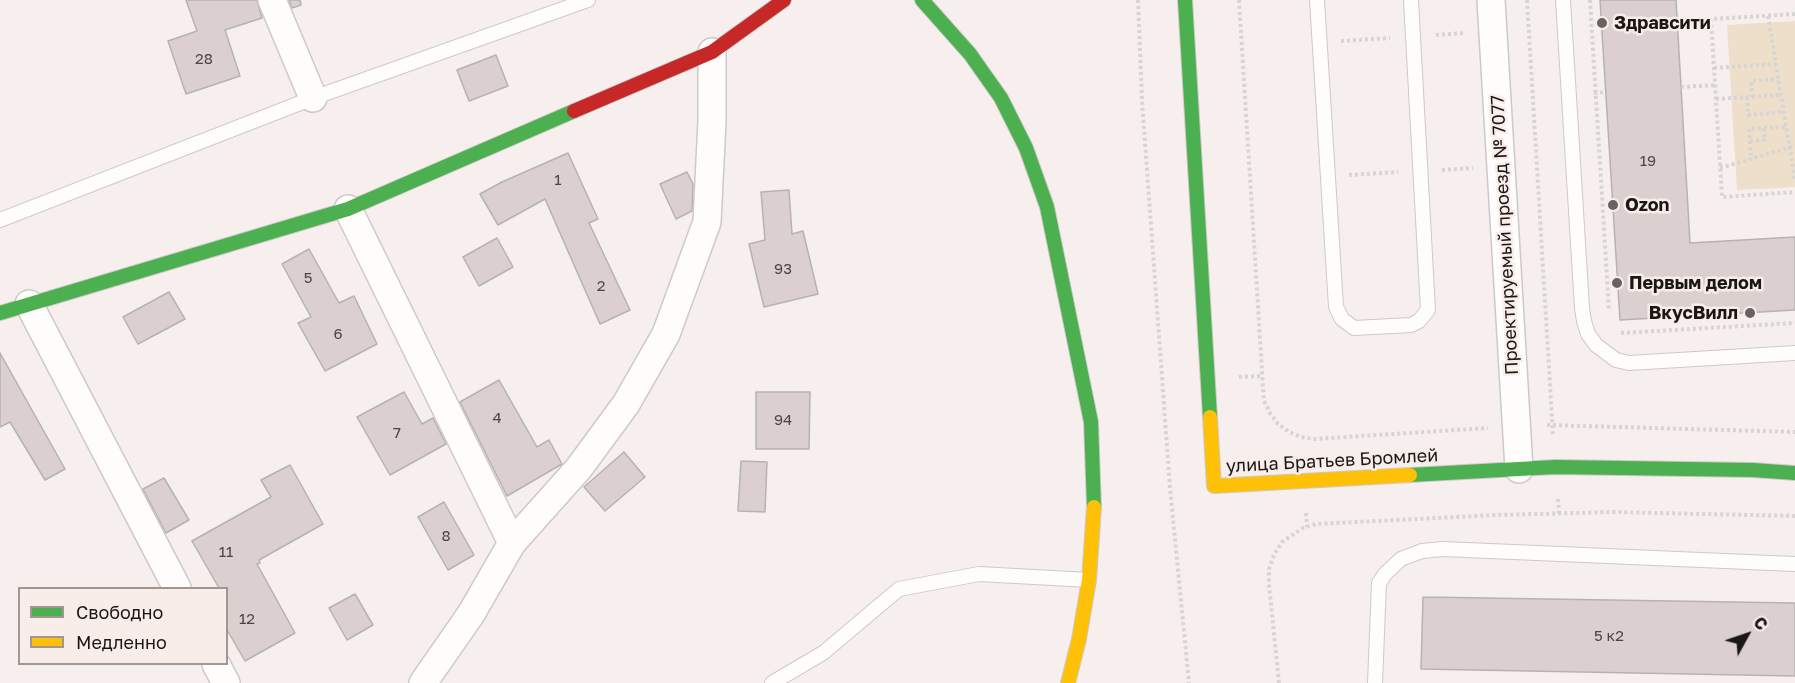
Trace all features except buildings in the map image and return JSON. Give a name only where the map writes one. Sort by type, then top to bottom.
[{"type":"street","points":[[272,0],[313,98]]},
{"type":"street","points":[[0,313],[348,209],[712,52],[784,0]]},
{"type":"street","points":[[922,0],[970,54],[1001,98],[1026,148],[1047,207],[1091,422],[1094,503],[1089,580],[1079,639],[1068,683]]},
{"type":"street","name":"улица Братьев Бромлей","points":[[1185,0],[1214,486],[1520,469],[1753,470],[1795,473]]},
{"type":"street","name":"Проектируемый проезд № 7077","points":[[1491,0],[1520,469]]},
{"type":"street","points":[[423,683],[471,614],[512,543],[579,468],[626,404],[666,334],[707,222],[712,121],[712,52]]},
{"type":"street","points":[[348,209],[512,543]]},
{"type":"street","points":[[28,304],[176,587]]},
{"type":"street","points":[[217,665],[226,683]]},
{"type":"lane","points":[[0,220],[313,98],[588,0]]},
{"type":"lane","points":[[1317,0],[1336,307],[1342,320],[1354,328],[1411,325],[1419,321],[1428,310],[1411,0]]},
{"type":"lane","points":[[1563,0],[1582,308],[1588,334],[1605,354],[1629,363],[1795,353]]},
{"type":"lane","points":[[1375,683],[1379,583],[1401,559],[1422,551],[1443,549],[1795,564]]},
{"type":"lane","points":[[772,683],[823,653],[898,589],[979,574],[1089,580]]},
{"type":"path","points":[[1138,0],[1142,101],[1169,476],[1189,683]]},
{"type":"path","points":[[1239,0],[1264,401],[1278,424],[1289,432],[1314,439],[1553,425],[1795,432]]},
{"type":"path","points":[[1527,0],[1553,425]]},
{"type":"path","points":[[1590,0],[1609,322]]},
{"type":"path","points":[[1795,14],[1711,19],[1722,197],[1795,192]]},
{"type":"path","points":[[1768,16],[1786,127],[1792,147],[1795,180]]},
{"type":"path","points":[[1714,68],[1776,64]]},
{"type":"path","points":[[1778,79],[1751,81],[1748,115],[1784,112]]},
{"type":"path","points":[[1681,87],[1715,85]]},
{"type":"path","points":[[1716,99],[1781,95]]},
{"type":"path","points":[[1751,159],[1749,129],[1786,127]]},
{"type":"path","points":[[1750,141],[1765,140],[1764,128]]},
{"type":"path","points":[[1720,168],[1792,147]]},
{"type":"path","points":[[1610,334],[1795,323]]},
{"type":"path","points":[[1279,683],[1269,569],[1282,542],[1303,528],[1316,524],[1486,515],[1613,512],[1795,516]]},
{"type":"shaded area","points":[[1795,21],[1795,187],[1737,190],[1727,25]]},
{"type":"traffic: fast","points":[[922,0],[970,54],[1001,98],[1026,148],[1047,207],[1091,422],[1094,507]]},
{"type":"traffic: fast","points":[[1185,0],[1210,417]]},
{"type":"traffic: fast","points":[[0,313],[348,209],[574,111]]},
{"type":"traffic: fast","points":[[1410,475],[1555,467],[1753,470],[1795,473]]},
{"type":"traffic: slow","points":[[1210,417],[1214,486],[1410,475]]},
{"type":"traffic: slow","points":[[1068,683],[1079,639],[1089,580],[1094,507]]},
{"type":"traffic: jam","points":[[574,111],[712,52],[784,0]]},
{"type":"place","name":"Здравсити","points":[[1602,23]]},
{"type":"place","name":"Ozon","points":[[1613,205]]},
{"type":"place","name":"Первым делом","points":[[1617,283]]},
{"type":"place","name":"ВкусВилл","points":[[1750,313]]}]
